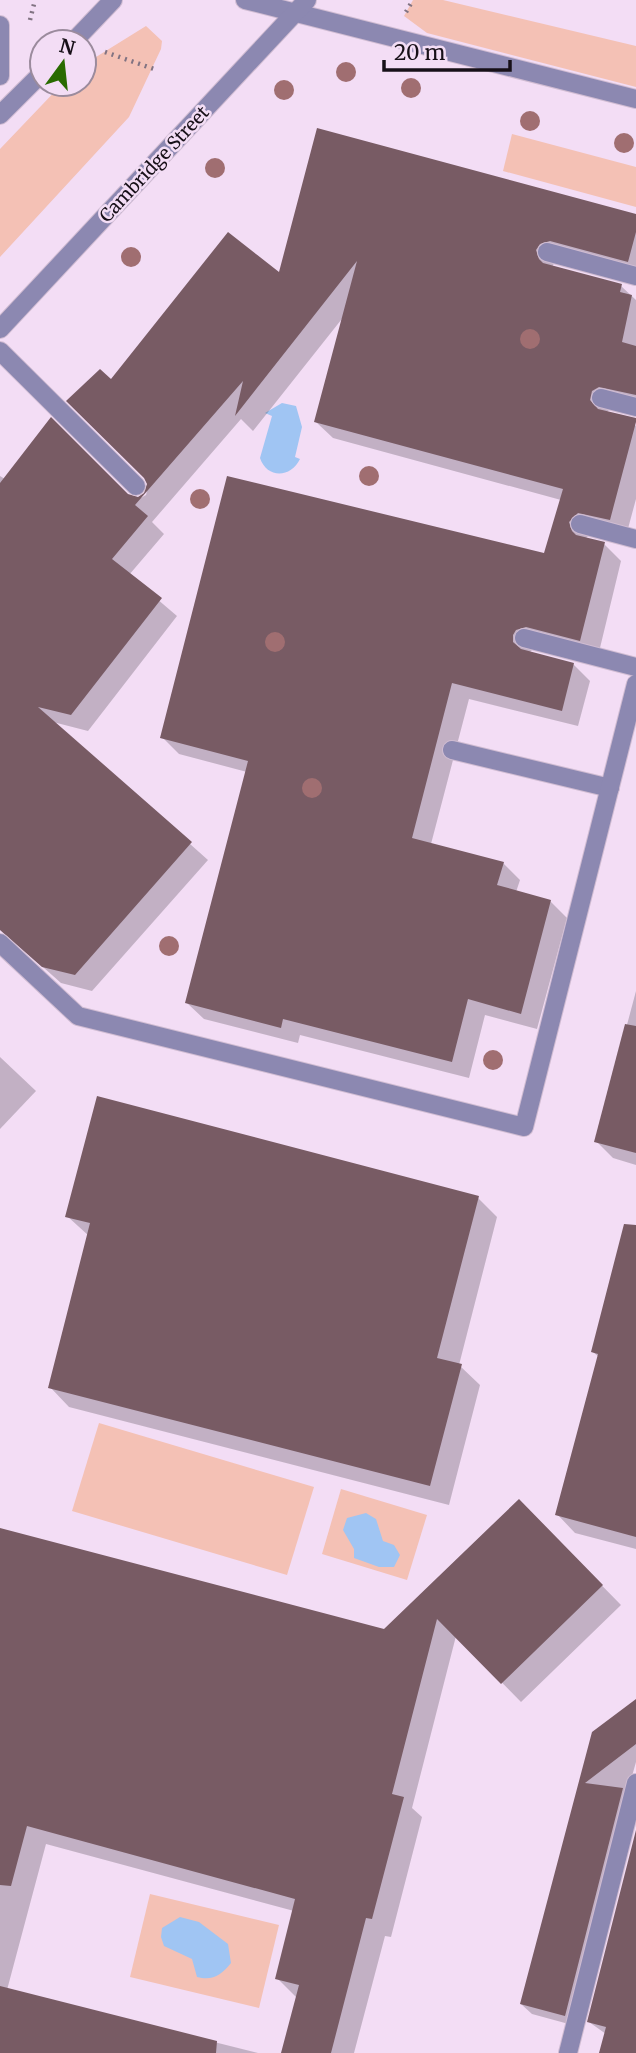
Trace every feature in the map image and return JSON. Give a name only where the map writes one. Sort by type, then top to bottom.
[{"type":"street","points":[[86,28],[113,0]]},
{"type":"street","points":[[245,0],[302,6],[636,99]]},
{"type":"street","name":"Cambridge Street","points":[[0,329],[302,6]]},
{"type":"street","points":[[0,25],[0,76]]},
{"type":"street","points":[[0,115],[28,87]]},
{"type":"street","points":[[547,252],[636,276]]},
{"type":"street","points":[[0,351],[136,486]]},
{"type":"street","points":[[601,398],[636,407]]},
{"type":"street","points":[[580,524],[636,539]]},
{"type":"street","points":[[524,638],[636,667]]},
{"type":"street","points":[[0,943],[78,1016],[524,1127],[636,687]]},
{"type":"street","points":[[452,750],[610,788]]},
{"type":"street","points":[[568,2053],[636,1783]]},
{"type":"path","points":[[105,52],[154,69]]},
{"type":"shaded area","points":[[413,0],[443,0],[636,46],[636,87],[427,33],[404,16]]},
{"type":"shaded area","points":[[146,26],[162,41],[161,49],[129,117],[0,257],[0,149],[49,98],[98,98],[98,56]]},
{"type":"shaded area","points":[[512,134],[636,167],[636,207],[503,171]]},
{"type":"shaded area","points":[[99,1423],[314,1487],[287,1575],[72,1511]]},
{"type":"shaded area","points":[[341,1489],[427,1515],[407,1580],[322,1554]]},
{"type":"shaded area","points":[[150,1894],[279,1925],[259,2008],[130,1977]]},
{"type":"water","points":[[282,403],[296,406],[302,427],[295,457],[300,459],[291,470],[279,474],[268,470],[260,458],[272,416],[265,413]]},
{"type":"water","points":[[366,1513],[376,1519],[383,1541],[394,1545],[400,1555],[394,1567],[379,1567],[354,1558],[354,1549],[343,1530],[347,1518]]},
{"type":"water","points":[[180,1917],[199,1922],[228,1944],[231,1963],[220,1974],[208,1978],[197,1977],[192,1959],[164,1946],[162,1928]]},
{"type":"building","points":[[317,128],[636,214],[636,232],[628,262],[550,241],[540,244],[536,250],[543,263],[622,284],[620,292],[632,295],[622,342],[636,346],[636,395],[599,387],[592,391],[590,400],[598,409],[636,418],[636,422],[610,520],[578,513],[569,522],[576,535],[605,542],[580,641],[526,627],[516,630],[513,635],[513,642],[521,649],[574,663],[562,711],[452,683],[412,838],[504,862],[497,885],[551,900],[521,1014],[468,999],[452,1062],[283,1019],[281,1028],[185,1003],[248,761],[160,738],[227,476],[544,553],[563,489],[314,422],[357,261],[235,416],[243,381],[135,505],[148,516],[112,559],[162,598],[71,715],[38,707],[192,842],[75,975],[42,967],[0,930],[0,483],[51,417],[128,494],[138,497],[144,493],[147,484],[144,478],[66,401],[100,369],[111,379],[228,232],[279,272]]},
{"type":"building","points":[[625,1024],[636,1026],[636,1153],[594,1142]]},
{"type":"building","points":[[97,1096],[479,1196],[437,1358],[462,1364],[430,1486],[48,1388],[90,1223],[65,1217]]},
{"type":"building","points":[[624,1224],[636,1225],[636,1537],[555,1515],[598,1354],[591,1352]]},
{"type":"building","points":[[519,1499],[603,1585],[501,1684],[437,1619],[392,1794],[404,1797],[372,1919],[366,1918],[331,2053],[281,2053],[299,1985],[275,1979],[295,1899],[27,1826],[11,1886],[0,1885],[0,1528],[384,1629]]},
{"type":"building","points":[[636,1699],[636,1744],[585,1783],[623,1788],[565,2016],[520,2004],[592,1732]]},
{"type":"building","points":[[636,1830],[636,2053],[599,2053],[606,2027],[587,2022]]},
{"type":"building","points":[[0,1986],[217,2041],[216,2053],[0,2053]]}]
